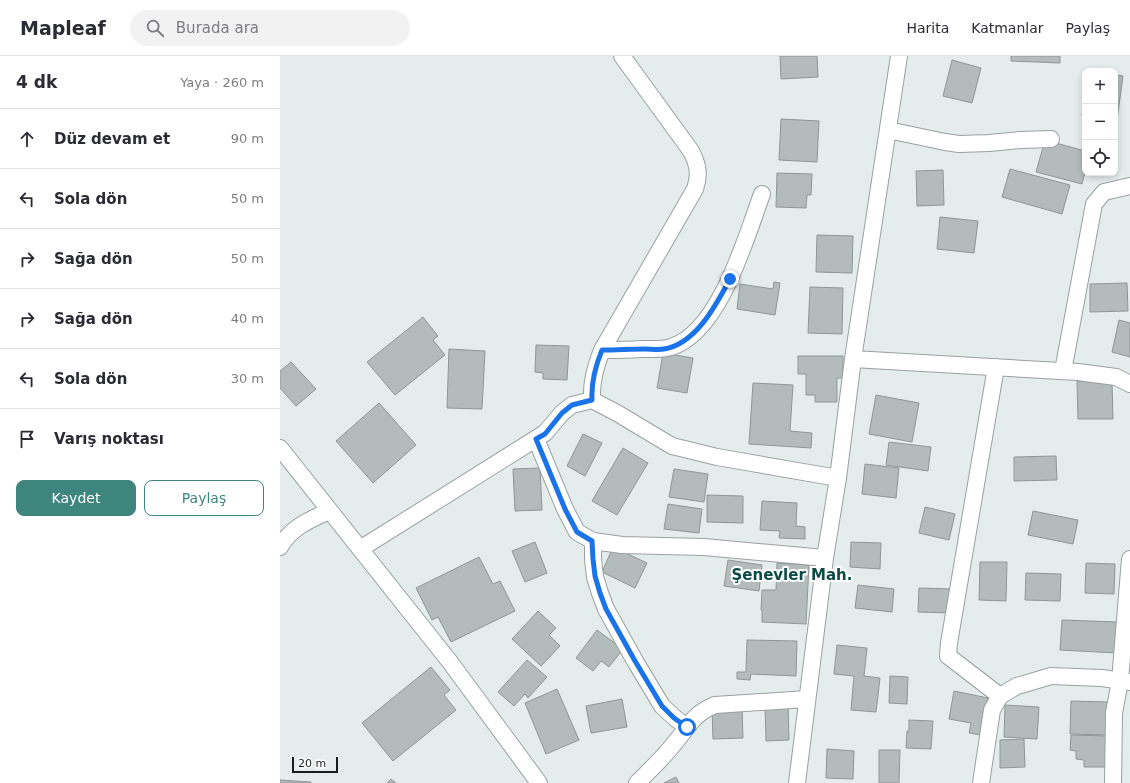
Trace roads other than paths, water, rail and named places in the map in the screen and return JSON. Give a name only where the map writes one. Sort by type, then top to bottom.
[{"type":"street","points":[[592,400],[592,380],[594,370],[602,350],[695,189],[698,175],[698,168],[691,151],[622,56]]},
{"type":"street","points":[[797,783],[825,558],[838,478],[853,359],[899,56]]},
{"type":"street","points":[[888,130],[959,144],[983,144],[1020,140],[1051,139]]},
{"type":"street","points":[[1063,371],[1094,204],[1104,192],[1130,186]]},
{"type":"street","points":[[602,350],[664,349],[682,342],[696,331],[720,298],[730,279],[762,194]]},
{"type":"street","points":[[853,359],[1078,372],[1116,377],[1130,384]]},
{"type":"street","points":[[996,367],[948,656],[1000,696]]},
{"type":"street","points":[[360,549],[545,434],[562,413],[572,405],[592,400],[672,446],[717,457],[838,478]]},
{"type":"street","points":[[536,439],[565,509],[577,532],[592,541],[622,545],[704,547],[825,558]]},
{"type":"street","points":[[280,448],[450,662],[539,783]]},
{"type":"street","points":[[280,547],[288,535],[297,527],[329,511]]},
{"type":"street","points":[[592,541],[595,576],[606,609],[662,706],[674,718],[687,727]]},
{"type":"street","points":[[1113,783],[1114,714],[1125,681],[1130,559]]},
{"type":"street","points":[[981,783],[992,710],[1000,696],[1017,686],[1052,676],[1102,678],[1125,681]]},
{"type":"street","points":[[637,783],[673,746],[700,712],[715,705],[807,699]]},
{"type":"district","name":"Şenevler Mah.","points":[[792,575]]}]
